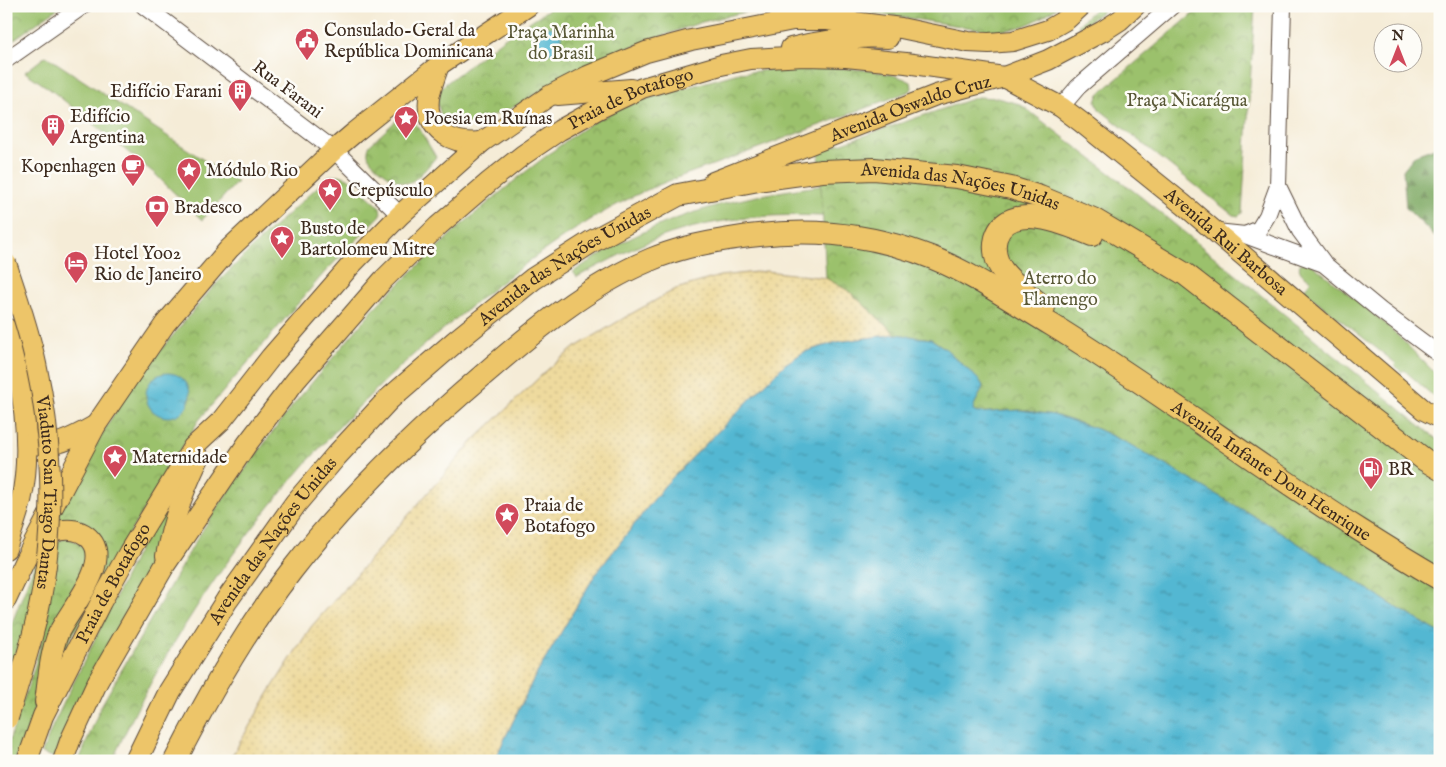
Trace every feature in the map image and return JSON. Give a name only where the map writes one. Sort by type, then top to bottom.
[{"type":"highway","name":"Avenida das Nações Unidas","points":[[136,761],[170,691],[227,600],[296,502],[388,400],[533,279],[591,242],[678,195],[764,178],[822,171],[874,169],[957,177],[1011,188],[1040,197],[1093,220],[1185,274]]},
{"type":"highway","points":[[1107,359],[1002,270],[996,256],[994,244],[998,232],[1014,218],[1029,216],[1075,228],[1185,274],[1425,460],[1440,469]]},
{"type":"highway","name":"Avenida das Nações Unidas","points":[[175,761],[209,694],[246,635],[317,539],[375,475],[442,410],[510,351],[576,300],[627,270],[657,257],[708,242],[754,234],[790,231],[857,236],[933,258],[974,278],[1107,359]]},
{"type":"highway","name":"Avenida Infante Dom Henrique","points":[[1107,359],[1312,500],[1440,579]]},
{"type":"main road","points":[[6,600],[96,425],[165,324],[229,249],[334,150],[439,65],[528,6]]},
{"type":"main road","name":"Praia de Botafogo","points":[[27,761],[43,716],[129,552],[193,447],[221,421],[271,357],[351,265],[400,216],[482,142],[549,96],[588,76],[646,52],[691,40],[793,20],[837,20],[900,28],[968,42],[1013,42],[1048,30],[1067,19],[1081,6]]},
{"type":"main road","name":"Avenida Oswaldo Cruz","points":[[678,195],[936,94],[1004,77],[1048,60],[1103,31],[1136,6]]},
{"type":"main road","points":[[751,59],[804,45],[852,37],[968,42]]},
{"type":"main road","name":"Praia de Botafogo","points":[[63,761],[70,741],[98,681],[165,565],[247,444],[296,380],[383,280],[438,226],[523,155],[560,130],[642,88],[720,65],[751,59],[804,56],[846,57],[906,63],[1004,77]]},
{"type":"main road","points":[[439,65],[431,87],[429,101],[430,115],[436,126],[444,136],[458,142],[482,142]]},
{"type":"main road","name":"Avenida Rui Barbosa","points":[[1004,77],[1061,107],[1216,232],[1424,410],[1440,418]]},
{"type":"main road","points":[[549,96],[642,88]]},
{"type":"main road","name":"Viaduto San Tiago Dantas","points":[[6,263],[28,330],[37,365],[44,403],[50,484],[50,538],[43,587],[33,632],[7,720]]},
{"type":"main road","points":[[6,328],[18,366],[27,452],[21,502],[6,548]]},
{"type":"main road","points":[[165,565],[170,539],[189,480],[221,421]]},
{"type":"main road","points":[[26,439],[34,444],[41,445],[56,443],[69,439],[96,425]]},
{"type":"main road","points":[[24,562],[49,534],[59,530],[80,532],[87,536],[94,544],[97,552],[97,564],[92,575],[58,634],[49,673],[43,716]]},
{"type":"street","points":[[6,60],[83,6]]},
{"type":"street","name":"Rua Farani","points":[[144,6],[334,150],[400,216]]},
{"type":"street","points":[[1061,107],[1078,87],[1172,6]]},
{"type":"street","points":[[1252,232],[1267,216],[1278,186],[1283,6]]},
{"type":"street","points":[[1278,186],[1305,239],[1324,264]]},
{"type":"street","points":[[1216,232],[1252,232],[1293,216]]},
{"type":"street","name":"Avenida Rui Barbosa","points":[[1252,232],[1324,264],[1381,311],[1440,355]]},
{"type":"green space","points":[[6,6],[61,6],[6,45]]},
{"type":"green space","name":"Praça Marinha do Brasil","points":[[554,6],[1059,6],[1028,24],[1002,31],[848,9],[820,8],[749,11],[702,22],[614,53],[506,111],[470,123],[454,124],[442,117],[437,103],[440,90],[444,85],[503,39]]},
{"type":"green space","points":[[1098,6],[1109,6],[1080,28],[1078,25]]},
{"type":"green space","name":"Praça Nicarágua","points":[[1202,6],[1255,6],[1242,213],[1239,216],[1233,215],[1099,109],[1096,102],[1099,94]]},
{"type":"green space","points":[[46,56],[237,182],[202,220],[154,173],[51,90],[25,72]]},
{"type":"green space","points":[[800,67],[857,69],[886,73],[911,82],[912,88],[910,91],[644,191],[611,208],[570,233],[475,303],[389,377],[307,462],[269,508],[232,556],[166,656],[137,708],[112,761],[79,761],[101,706],[197,539],[219,505],[289,410],[378,304],[459,227],[519,177],[593,122],[624,107],[649,98],[739,73]]},
{"type":"green space","name":"Aterro do Flamengo","points":[[978,97],[997,98],[1020,104],[1140,196],[1440,442],[1440,633],[1389,603],[1276,529],[1129,444],[1097,429],[1054,415],[1020,410],[977,413],[973,411],[983,386],[946,349],[931,339],[896,334],[849,291],[826,278],[819,151]]},
{"type":"green space","points":[[401,116],[412,117],[436,157],[419,176],[411,182],[403,183],[380,169],[371,160],[368,153],[369,146]]},
{"type":"green space","points":[[1440,146],[1440,241],[1406,208],[1403,170],[1415,155]]},
{"type":"green space","points":[[339,175],[348,178],[380,207],[381,215],[324,273],[199,420],[116,555],[60,658],[61,649],[101,564],[60,521],[58,508],[136,380],[214,286],[264,236],[326,179],[330,176]]},
{"type":"green space","points":[[838,184],[835,217],[764,216],[693,227],[648,242],[577,277],[573,272],[635,236],[667,222],[700,211],[733,201],[767,194]]},
{"type":"green space","points":[[1305,262],[1314,266],[1387,325],[1440,378],[1440,402],[1404,370],[1402,372],[1394,366],[1396,364],[1394,362],[1305,292],[1305,288],[1311,280],[1302,274],[1299,267],[1300,264]]},
{"type":"green space","points":[[167,500],[173,512],[153,565],[112,638],[55,758],[42,753],[53,725],[141,545]]},
{"type":"green space","points":[[68,538],[83,547],[86,554],[86,564],[53,626],[31,721],[15,761],[6,761],[6,750],[34,669],[49,613],[32,613],[6,696],[6,639],[38,556],[51,543]]},
{"type":"sand","name":"Praia de Botafogo","points":[[766,271],[826,278],[849,291],[896,334],[837,342],[804,352],[785,364],[665,485],[595,575],[533,680],[494,761],[229,761],[270,691],[311,627],[473,441],[546,371],[574,348],[676,289],[720,276]]},
{"type":"water","points":[[549,27],[558,31],[562,40],[558,49],[549,53],[540,49],[536,40],[540,31]]},
{"type":"water","points":[[896,334],[931,339],[946,349],[980,381],[983,386],[973,411],[977,413],[1020,410],[1054,415],[1097,429],[1129,444],[1276,529],[1389,603],[1440,633],[1440,761],[494,761],[533,680],[595,575],[665,485],[785,364],[804,352],[837,342]]},
{"type":"water","points":[[172,373],[184,379],[189,386],[189,404],[184,411],[177,416],[164,417],[156,414],[149,407],[146,391],[149,383],[156,376]]},
{"type":"place","name":"Consulado-Geral da República Dominicana","points":[[307,61]]},
{"type":"place","name":"Edifício Farani","points":[[240,112]]},
{"type":"place","name":"Poesia em Ruínas","points":[[406,139]]},
{"type":"place","name":"Edifício Argentina","points":[[53,147]]},
{"type":"place","name":"Kopenhagen","points":[[133,187]]},
{"type":"place","name":"Módulo Rio","points":[[189,191]]},
{"type":"place","name":"Crepúsculo","points":[[330,211]]},
{"type":"place","name":"Bradesco","points":[[157,228]]},
{"type":"place","name":"Busto de Bartolomeu Mitre","points":[[282,259]]},
{"type":"place","name":"Hotel Yoo2 Rio de Janeiro","points":[[76,284]]},
{"type":"place","name":"Maternidade","points":[[115,478]]},
{"type":"place","name":"BR","points":[[1371,490]]},
{"type":"place","name":"Praia de Botafogo","points":[[507,536]]}]
